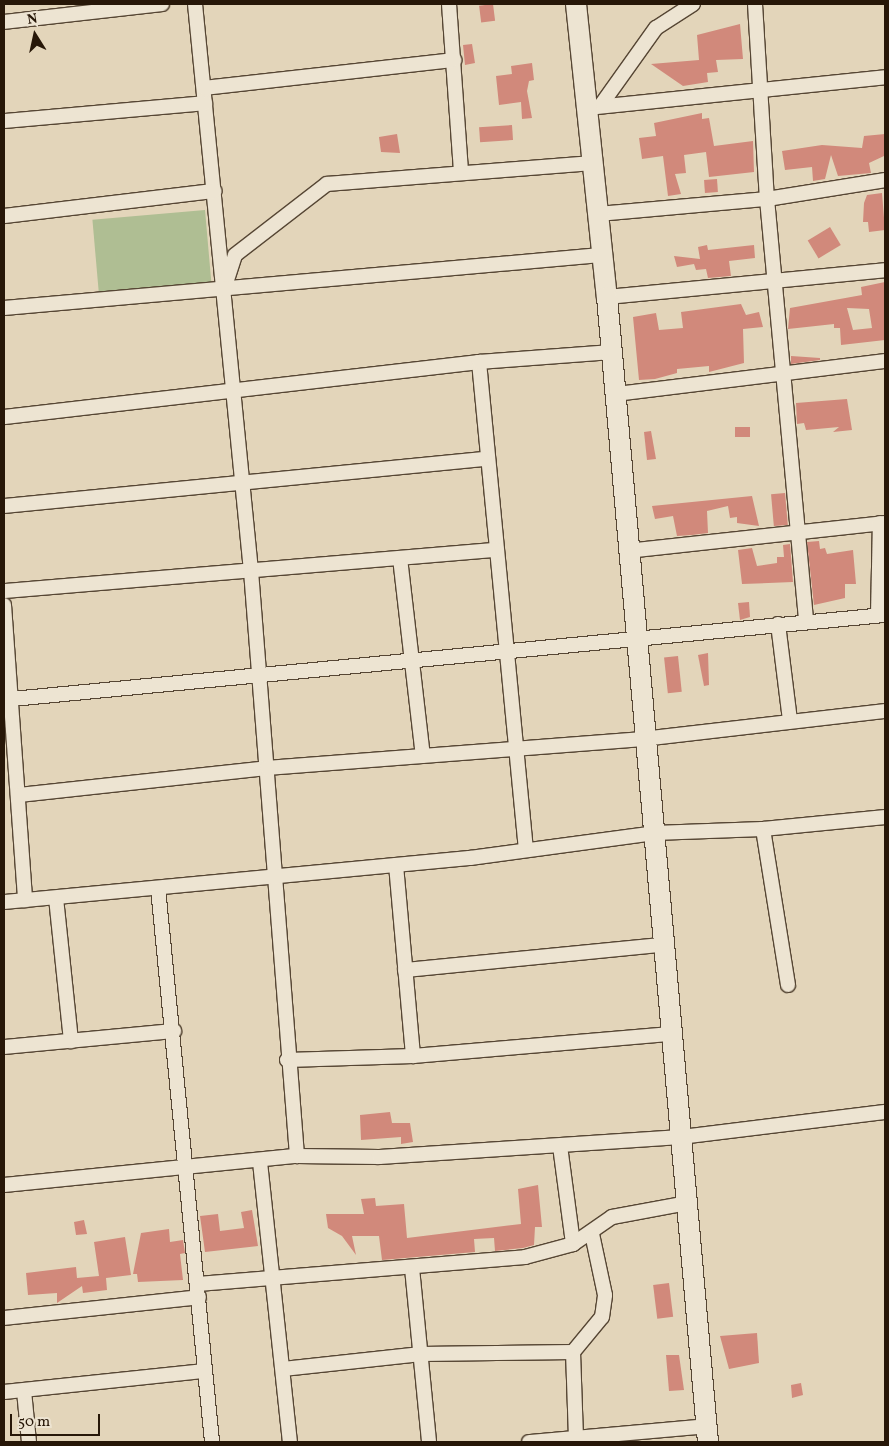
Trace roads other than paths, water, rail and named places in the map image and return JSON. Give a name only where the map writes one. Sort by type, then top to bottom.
[{"type":"street","points":[[4,22],[162,4]]},
{"type":"street","points":[[195,4],[215,191],[251,571],[287,1060],[297,1156]]},
{"type":"street","points":[[448,4],[462,171]]},
{"type":"street","points":[[530,1442],[576,1438],[708,1434],[662,945],[654,833],[634,641],[616,394],[592,163],[594,107],[576,4]]},
{"type":"street","points":[[594,107],[656,28],[693,4]]},
{"type":"street","points":[[754,4],[767,199],[777,281],[782,370],[800,530],[806,622]]},
{"type":"street","points":[[204,88],[454,60]]},
{"type":"street","points":[[594,107],[885,77]]},
{"type":"street","points":[[4,121],[206,103]]},
{"type":"street","points":[[224,289],[235,255],[327,184],[462,171],[592,163]]},
{"type":"street","points":[[598,214],[767,199],[885,180]]},
{"type":"street","points":[[4,216],[215,191]]},
{"type":"street","points":[[4,308],[601,255]]},
{"type":"street","points":[[607,297],[885,270]]},
{"type":"street","points":[[4,417],[233,392],[478,362],[612,352]]},
{"type":"street","points":[[616,394],[782,370],[885,361]]},
{"type":"street","points":[[478,362],[504,652],[526,850]]},
{"type":"street","points":[[4,506],[487,460]]},
{"type":"street","points":[[12,698],[259,673],[634,641],[778,624],[882,615],[882,523],[800,530],[627,551]]},
{"type":"street","points":[[4,591],[496,550]]},
{"type":"street","points":[[400,558],[415,660],[423,756]]},
{"type":"street","points":[[4,605],[25,900]]},
{"type":"street","points":[[778,624],[790,721]]},
{"type":"street","points":[[18,795],[267,768],[514,747],[643,739],[885,711]]},
{"type":"street","points":[[4,902],[396,865],[654,833],[763,829],[885,817]]},
{"type":"street","points":[[763,829],[788,985]]},
{"type":"street","points":[[396,865],[413,1056]]},
{"type":"street","points":[[158,888],[174,1031],[212,1442]]},
{"type":"street","points":[[56,898],[71,1041]]},
{"type":"street","points":[[405,970],[662,945]]},
{"type":"street","points":[[4,1047],[174,1031]]},
{"type":"street","points":[[287,1060],[413,1056],[671,1034]]},
{"type":"street","points":[[4,1185],[187,1166],[260,1162],[297,1156],[379,1157],[681,1137],[885,1112]]},
{"type":"street","points":[[560,1146],[573,1244]]},
{"type":"street","points":[[260,1162],[290,1442]]},
{"type":"street","points":[[4,1318],[272,1278],[412,1268],[526,1256],[573,1244],[592,1234],[612,1217],[687,1203]]},
{"type":"street","points":[[576,1438],[573,1352],[602,1317],[605,1295],[592,1234]]},
{"type":"street","points":[[412,1268],[429,1442]]},
{"type":"street","points":[[283,1369],[421,1354],[573,1352]]},
{"type":"street","points":[[4,1392],[206,1371]]},
{"type":"street","points":[[24,1390],[29,1442]]}]
